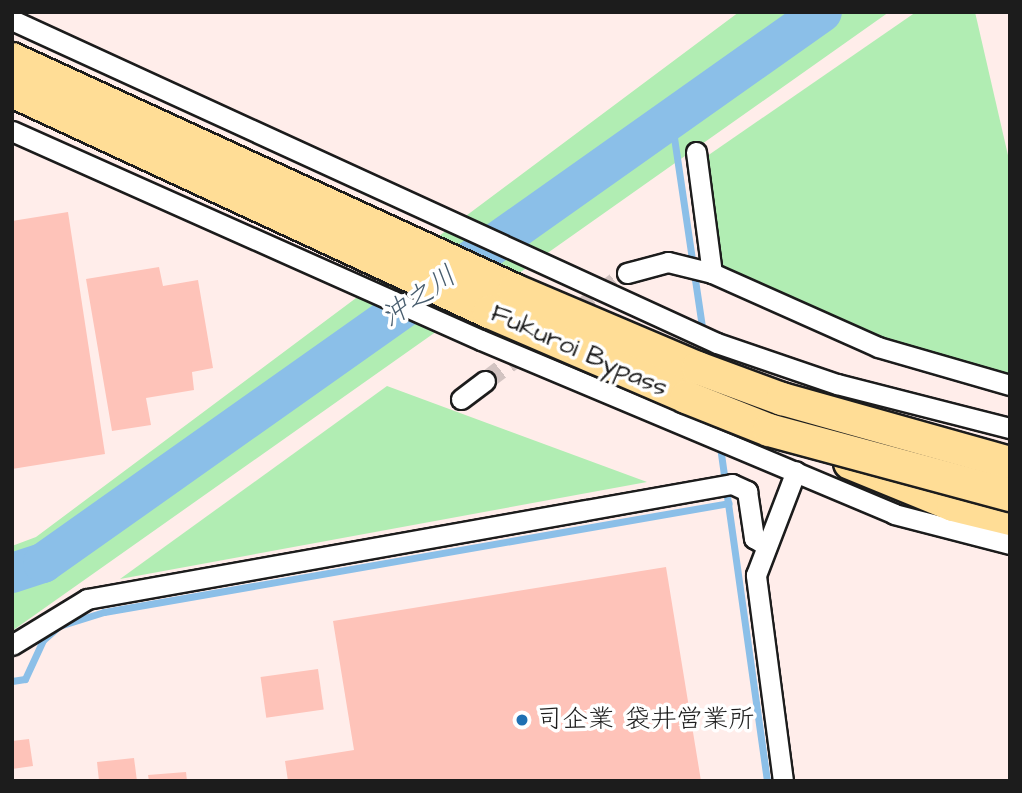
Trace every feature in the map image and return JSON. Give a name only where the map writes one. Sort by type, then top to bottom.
[{"type":"highway","name":"Fukuroi Bypass","points":[[12,59],[514,289],[782,399],[1010,463]]},
{"type":"highway","name":"Fukuroi Bypass","points":[[12,91],[489,312],[769,430],[1010,495]]},
{"type":"highway","points":[[782,399],[1010,451]]},
{"type":"highway","points":[[769,430],[953,505],[1010,519]]},
{"type":"street","points":[[12,20],[447,215],[580,282],[717,343],[825,380],[1010,428]]},
{"type":"street","points":[[12,131],[334,272],[481,340],[894,514],[1010,544]]},
{"type":"street","points":[[696,152],[712,273]]},
{"type":"street","points":[[627,273],[668,262],[712,273],[878,347],[1010,385]]},
{"type":"street","points":[[461,400],[485,381]]},
{"type":"street","points":[[783,781],[756,575],[796,471]]},
{"type":"street","points":[[12,645],[87,599],[732,484],[747,491],[754,538],[767,546]]},
{"type":"green space","points":[[739,12],[889,12],[12,631],[12,546],[36,537]]},
{"type":"green space","points":[[916,12],[975,12],[1010,164],[1010,383],[859,339],[723,278],[697,163]]},
{"type":"green space","points":[[387,386],[647,482],[120,579]]},
{"type":"building","points":[[68,212],[105,454],[12,469],[12,221]]},
{"type":"building","points":[[159,267],[163,286],[198,280],[213,368],[192,372],[194,390],[146,398],[151,425],[112,431],[86,279]]},
{"type":"building","points":[[666,567],[701,781],[288,781],[285,761],[354,750],[333,621]]},
{"type":"building","points":[[318,669],[324,710],[266,718],[261,677]]},
{"type":"building","points":[[29,739],[33,766],[12,769],[12,741]]},
{"type":"building","points":[[134,758],[137,781],[99,781],[97,762]]},
{"type":"building","points":[[186,772],[187,781],[149,781],[148,775]]},
{"type":"waterway","name":"沖之川","points":[[12,573],[43,563],[822,12]]},
{"type":"waterway","points":[[671,117],[707,361]]},
{"type":"waterway","points":[[716,418],[767,781]]},
{"type":"waterway","points":[[12,681],[25,679],[43,640],[59,626],[104,612],[729,503]]},
{"type":"waterway","points":[[12,587],[43,563]]},
{"type":"tunnel","points":[[485,381],[627,273]]},
{"type":"place","name":"司企業 袋井営業所","points":[[522,720]]}]
